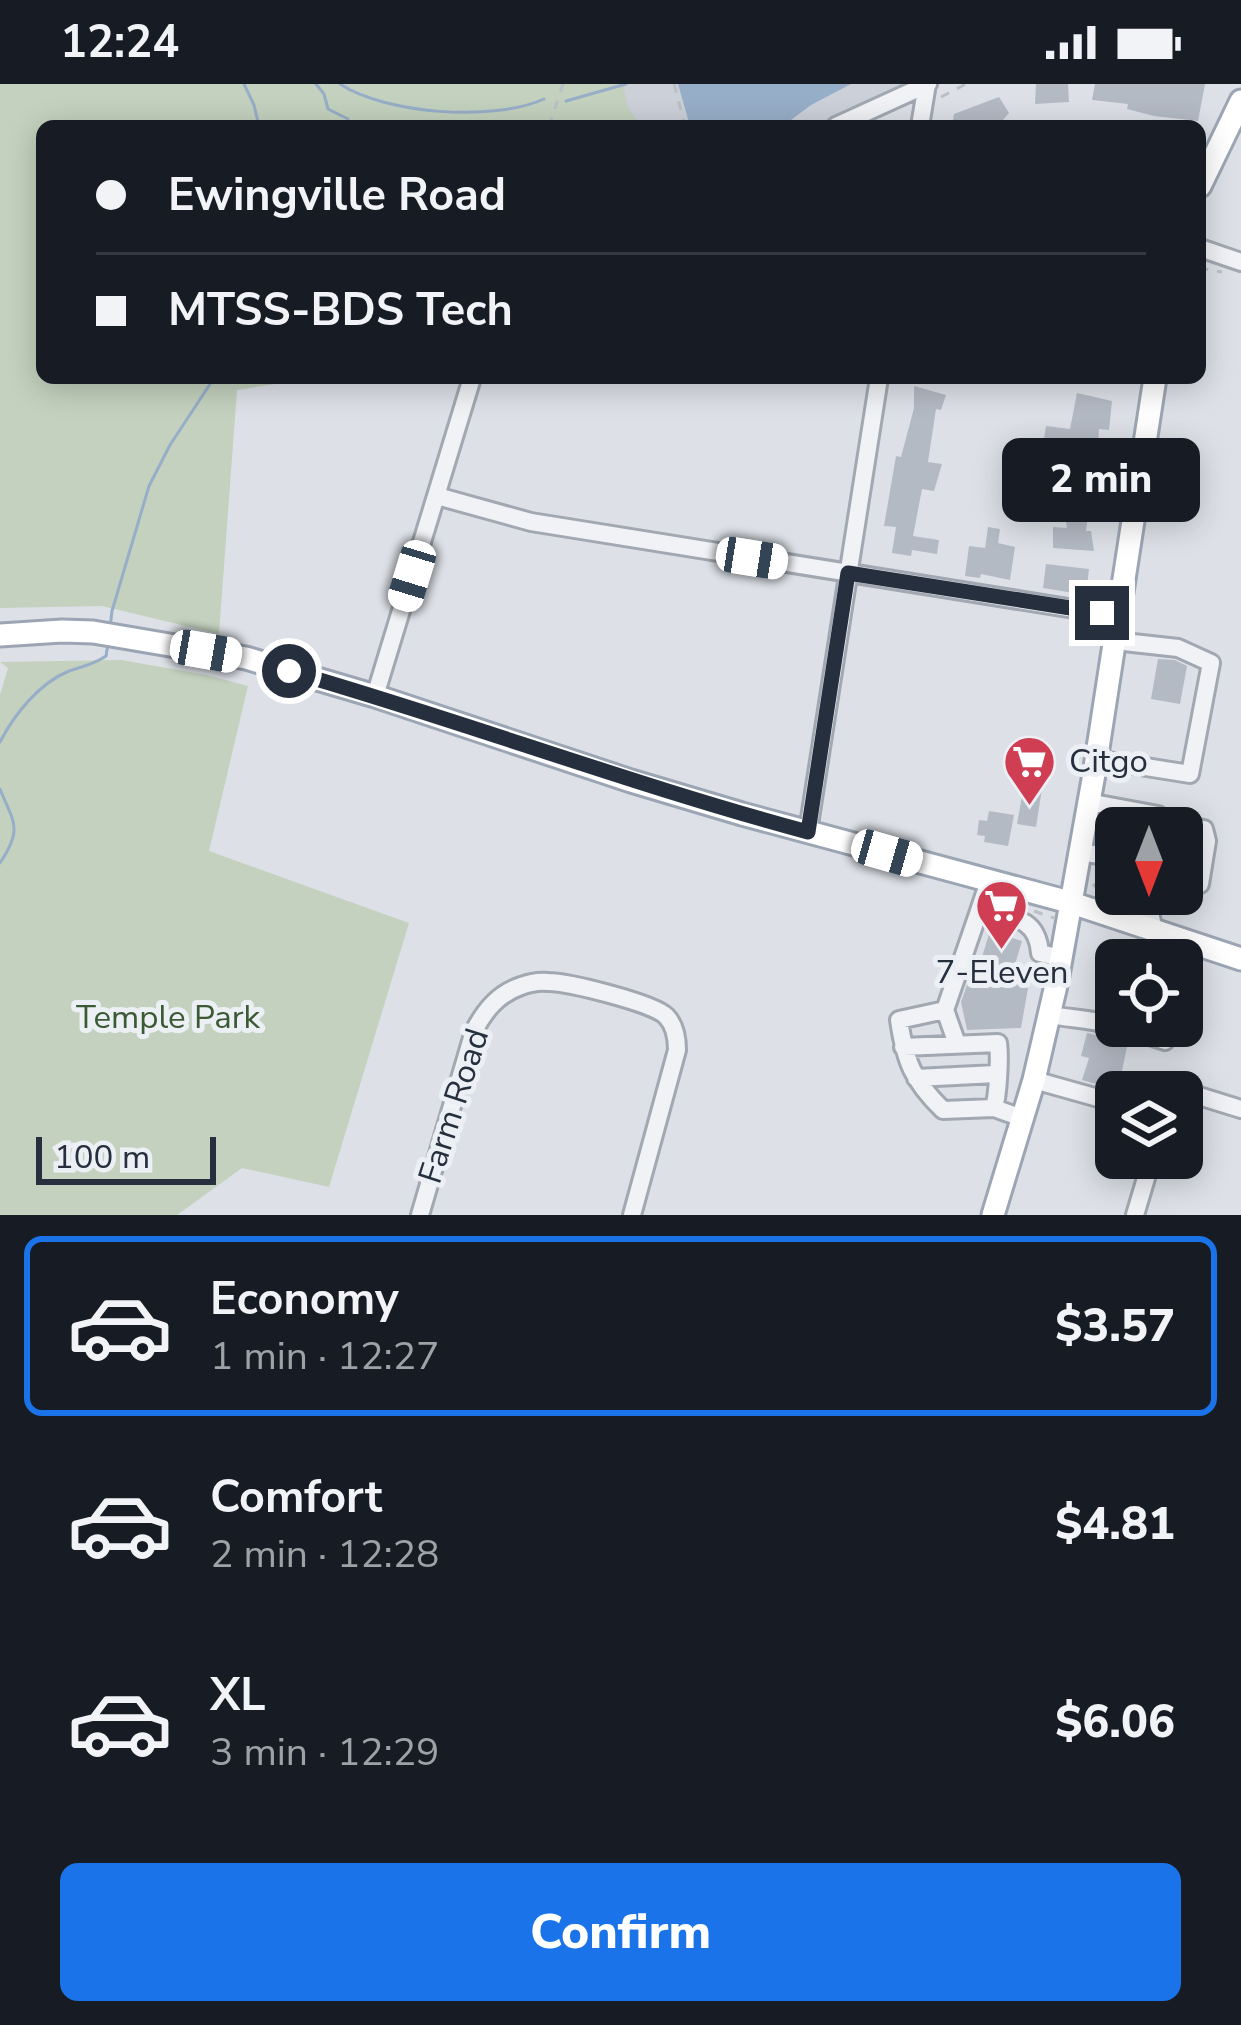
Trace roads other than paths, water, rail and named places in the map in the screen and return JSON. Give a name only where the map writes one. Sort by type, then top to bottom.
[{"type":"main road","points":[[1206,174],[1238,113]]},
{"type":"main road","points":[[993,1215],[1050,1015],[1096,759],[1154,384]]},
{"type":"main road","points":[[0,635],[93,632],[246,658],[631,781],[1070,902],[1179,939]]},
{"type":"main road","points":[[1203,947],[1241,959]]},
{"type":"street","points":[[851,120],[930,89]]},
{"type":"street","points":[[922,120],[930,89]]},
{"type":"street","points":[[1206,250],[1241,262]]},
{"type":"street","points":[[375,696],[470,384]]},
{"type":"street","points":[[808,832],[878,384]]},
{"type":"street","points":[[436,496],[531,522],[1118,616]]},
{"type":"street","points":[[1096,759],[1190,774],[1211,663],[1178,648],[1115,641]]},
{"type":"street","points":[[1088,802],[1096,807]]},
{"type":"street","points":[[1203,830],[1207,841],[1203,866]]},
{"type":"street","points":[[1079,853],[1095,853]]},
{"type":"street","points":[[957,1045],[945,1010],[988,881]]},
{"type":"street","points":[[980,910],[1028,922],[1039,937],[1040,952],[1061,958]]},
{"type":"street","points":[[1126,921],[1131,915]]},
{"type":"street","points":[[1150,915],[1154,931]]},
{"type":"street","name":"Farm Road","points":[[420,1215],[474,1030],[492,1004],[532,982],[563,983],[653,1007],[674,1028],[677,1050],[632,1215]]},
{"type":"street","points":[[945,1010],[899,1020],[909,1069],[916,1078],[943,1110],[997,1102],[1024,1111]]},
{"type":"street","points":[[1050,1015],[1095,1019]]},
{"type":"street","points":[[903,1047],[998,1043],[997,1102]]},
{"type":"street","points":[[916,1078],[996,1074]]},
{"type":"street","points":[[1034,1080],[1095,1097]]},
{"type":"street","points":[[1203,1098],[1241,1109]]},
{"type":"street","points":[[1136,1215],[1146,1179]]},
{"type":"water","points":[[678,84],[851,84],[791,120],[688,120]]},
{"type":"waterway","points":[[244,84],[258,120]]},
{"type":"waterway","points":[[316,84],[328,109],[348,119]]},
{"type":"waterway","points":[[340,84],[384,102],[440,111],[497,111],[544,99]]},
{"type":"waterway","points":[[566,101],[626,84]]},
{"type":"waterway","points":[[110,628],[149,486],[210,384]]},
{"type":"waterway","points":[[0,742],[38,692],[58,676],[106,656],[108,644]]},
{"type":"waterway","points":[[0,789],[14,826],[12,842],[0,863]]},
{"type":"place","name":"Citgo","points":[[1030,807]]},
{"type":"place","name":"7-Eleven","points":[[1002,951]]},
{"type":"park label","name":"Temple Park","points":[[168,1017]]}]
